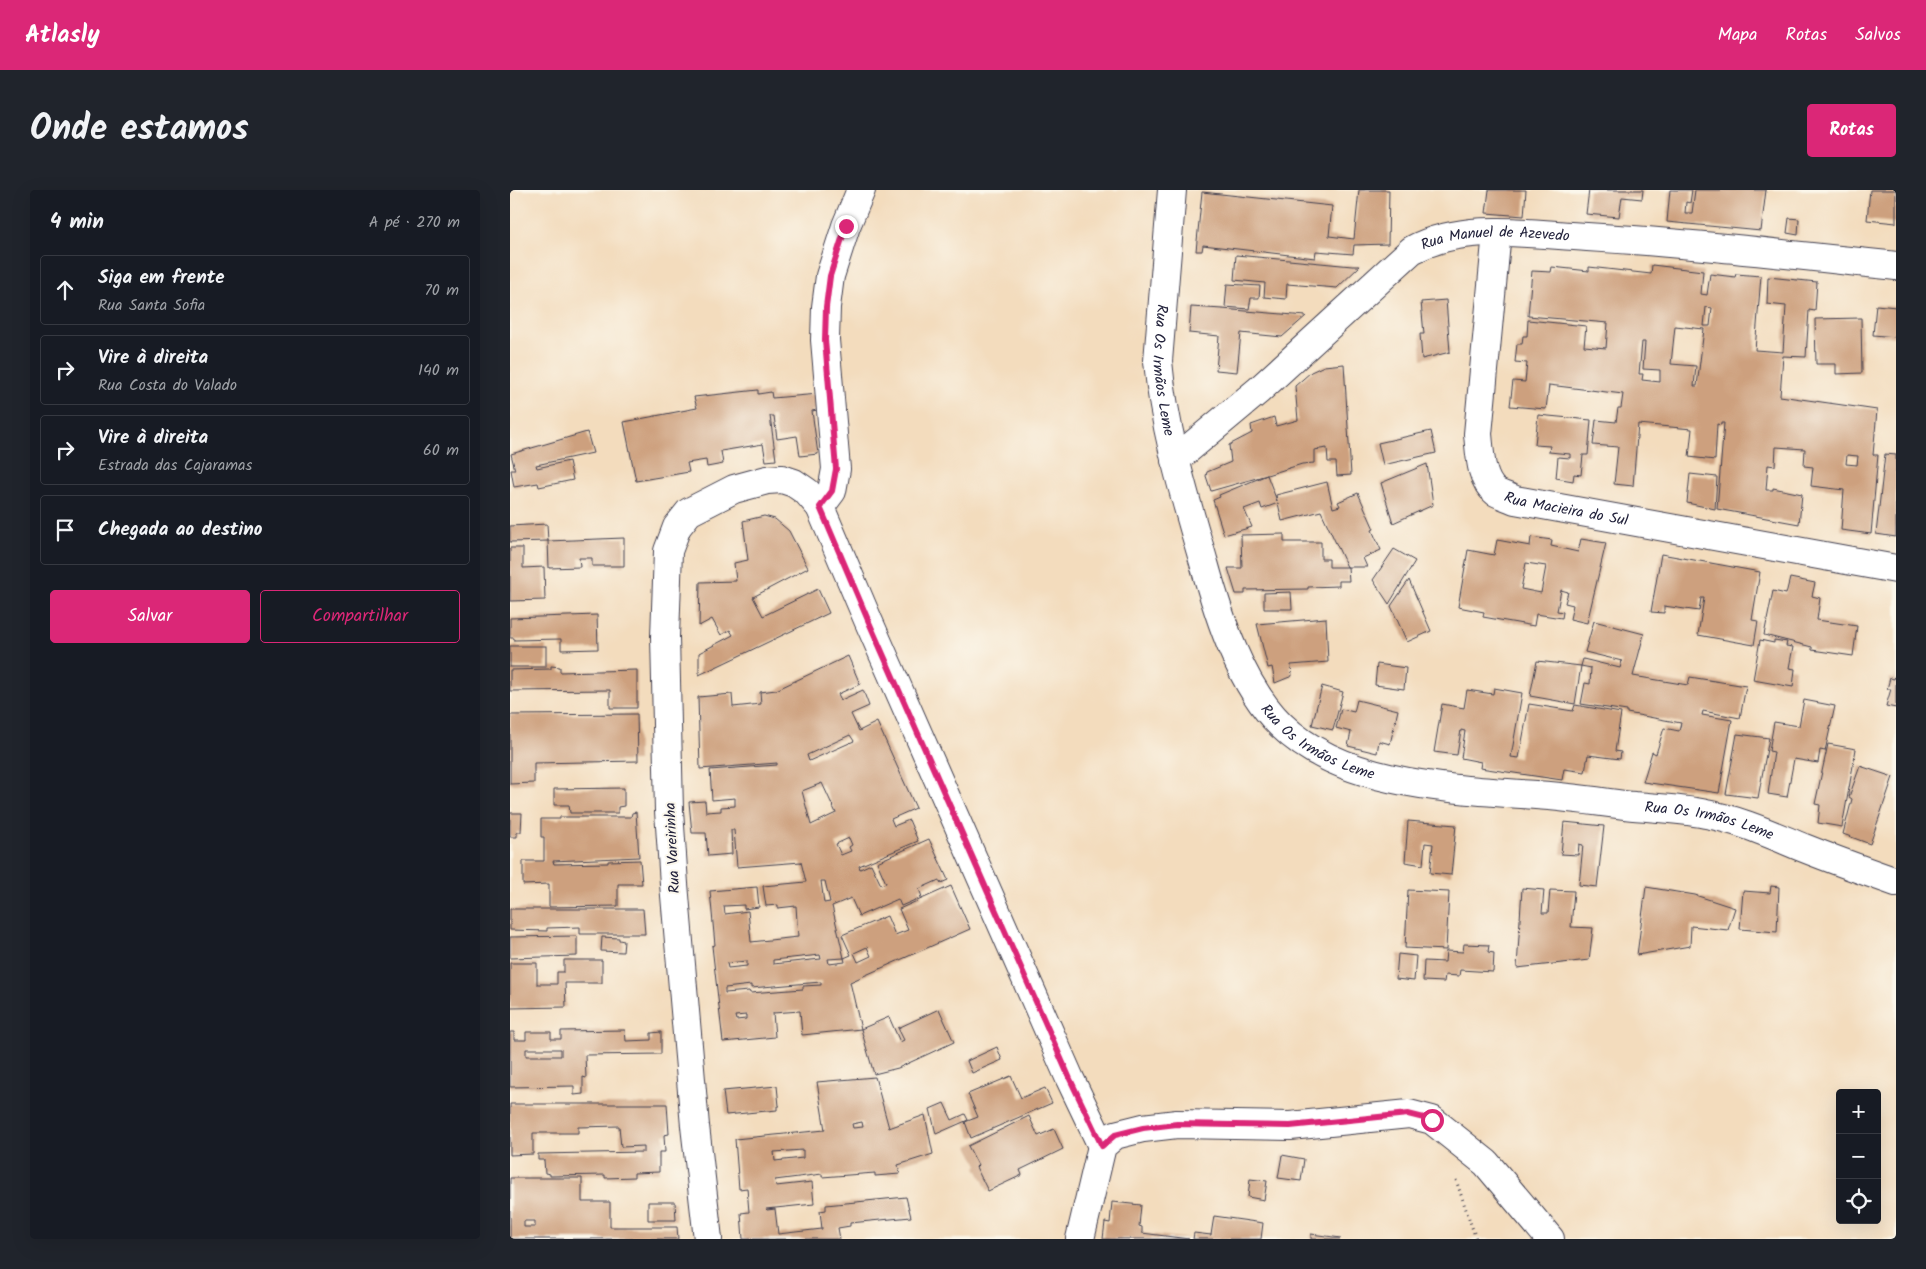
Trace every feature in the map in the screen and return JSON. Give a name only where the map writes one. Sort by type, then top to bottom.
[{"type":"street","points":[[861,190],[830,276],[826,307],[825,340],[836,469],[832,491],[820,507],[1070,1079],[1102,1146]]},
{"type":"street","name":"Rua Os Irmãos Leme","points":[[1172,190],[1158,361],[1160,387],[1175,460],[1210,586],[1231,643],[1253,690],[1281,725],[1331,759],[1372,774],[1465,790],[1540,795],[1705,814],[1750,827],[1896,882]]},
{"type":"street","name":"Rua Manuel de Azevedo","points":[[1175,460],[1259,390],[1412,250],[1426,242],[1449,236],[1496,232],[1669,242],[1896,266]]},
{"type":"street","name":"Rua Macieira do Sul","points":[[1496,232],[1478,434],[1481,461],[1486,478],[1496,492],[1524,501],[1896,569]]},
{"type":"street","name":"Rua Vareirinha","points":[[708,1239],[695,1126],[669,811],[665,618],[668,550],[677,527],[689,512],[734,489],[767,480],[782,479],[794,483],[807,492],[820,507]]},
{"type":"street","points":[[1080,1239],[1102,1146],[1115,1135],[1143,1128],[1177,1124],[1290,1126],[1408,1114],[1432,1120],[1486,1163],[1550,1239]]},
{"type":"building","points":[[1359,190],[1389,190],[1388,244],[1354,245],[1353,254],[1316,251],[1315,258],[1203,245],[1202,251],[1196,251],[1202,192],[1332,206],[1329,236],[1354,239]]},
{"type":"building","points":[[1489,190],[1526,190],[1524,216],[1486,213]]},
{"type":"building","points":[[1589,190],[1643,190],[1642,199],[1622,197],[1619,217],[1586,214]]},
{"type":"building","points":[[1670,190],[1692,190],[1690,203],[1686,202],[1685,213],[1692,213],[1695,190],[1766,190],[1761,231],[1667,222]]},
{"type":"building","points":[[1870,190],[1896,190],[1896,223],[1867,220]]},
{"type":"building","points":[[1789,218],[1799,219],[1798,235],[1787,233]]},
{"type":"building","points":[[1236,255],[1360,266],[1337,288],[1287,284],[1286,299],[1264,297],[1265,283],[1234,280]]},
{"type":"building","points":[[1652,265],[1703,271],[1701,294],[1707,295],[1710,274],[1735,277],[1736,274],[1761,276],[1755,350],[1783,352],[1786,306],[1767,304],[1768,277],[1817,282],[1815,311],[1809,310],[1806,357],[1783,356],[1780,396],[1877,410],[1873,455],[1878,455],[1871,534],[1841,530],[1844,490],[1811,486],[1813,467],[1804,466],[1805,449],[1776,447],[1775,466],[1768,465],[1766,490],[1773,490],[1773,488],[1802,494],[1799,524],[1717,509],[1724,423],[1721,423],[1721,425],[1717,424],[1715,460],[1689,457],[1692,429],[1638,424],[1633,486],[1614,484],[1618,447],[1593,445],[1596,420],[1616,422],[1623,394],[1549,385],[1546,409],[1510,406],[1513,381],[1525,382],[1527,363],[1515,362],[1517,344],[1522,344],[1523,336],[1527,336],[1528,320],[1586,326],[1584,346],[1606,348],[1608,323],[1528,316],[1532,271],[1551,272],[1552,267],[1589,271],[1589,267],[1651,274]],"holes":[[[1706,307],[1712,308],[1710,326],[1704,326]],[[1675,326],[1704,329],[1697,386],[1694,386],[1696,366],[1671,364]],[[1642,342],[1645,342],[1643,369],[1660,370],[1660,382],[1642,380],[1643,374],[1639,374]],[[1847,455],[1858,456],[1857,465],[1846,464]]]},
{"type":"building","points":[[1227,284],[1260,286],[1259,298],[1251,298],[1249,309],[1225,307]]},
{"type":"building","points":[[1446,300],[1450,352],[1422,359],[1420,334],[1424,334],[1421,302]]},
{"type":"building","points":[[1876,305],[1896,307],[1896,337],[1873,335]]},
{"type":"building","points":[[1191,307],[1306,316],[1282,337],[1241,333],[1237,372],[1216,370],[1219,336],[1189,333]]},
{"type":"building","points":[[1861,318],[1862,373],[1836,374],[1836,364],[1816,364],[1815,319]]},
{"type":"building","points":[[1344,364],[1351,475],[1337,476],[1336,462],[1328,462],[1327,448],[1314,450],[1314,463],[1302,464],[1211,491],[1206,476],[1207,472],[1231,462],[1229,445],[1252,433],[1251,425],[1274,417],[1276,426],[1298,420],[1295,386],[1311,372],[1324,366]]},
{"type":"building","points":[[758,390],[758,394],[771,392],[772,398],[819,394],[822,409],[812,411],[818,454],[800,456],[797,436],[777,439],[774,416],[770,416],[776,460],[766,461],[763,444],[721,451],[723,464],[707,467],[706,460],[687,463],[689,472],[636,481],[624,422],[697,408],[694,397]]},
{"type":"building","points":[[1538,415],[1591,420],[1588,455],[1583,455],[1581,475],[1574,474],[1573,481],[1556,478],[1558,457],[1570,458],[1570,454],[1549,452],[1550,446],[1535,445]]},
{"type":"building","points":[[1431,431],[1436,453],[1383,465],[1378,443]]},
{"type":"building","points":[[587,432],[593,453],[536,465],[537,468],[569,461],[573,480],[539,487],[538,483],[514,487],[511,470],[515,470],[511,454]]},
{"type":"building","points":[[1885,454],[1896,455],[1896,537],[1876,534]]},
{"type":"building","points":[[1427,464],[1433,505],[1393,523],[1381,483]]},
{"type":"building","points":[[1690,474],[1717,477],[1715,509],[1687,503]]},
{"type":"building","points":[[1267,475],[1277,501],[1276,495],[1327,482],[1333,508],[1340,506],[1338,502],[1358,493],[1381,550],[1363,558],[1367,567],[1347,567],[1321,511],[1282,521],[1278,503],[1262,509],[1260,503],[1244,509],[1252,527],[1224,535],[1213,500],[1220,497],[1219,495]]},
{"type":"building","points":[[764,516],[775,519],[789,531],[808,568],[753,597],[763,616],[818,589],[829,613],[699,675],[699,653],[733,635],[730,630],[721,635],[712,619],[699,626],[700,582],[736,581],[734,563],[748,560],[743,521]]},
{"type":"building","points":[[547,524],[548,541],[510,542],[510,526]]},
{"type":"building","points":[[1284,534],[1284,542],[1321,542],[1321,559],[1329,559],[1329,567],[1348,567],[1349,581],[1339,581],[1339,586],[1308,587],[1308,589],[1245,590],[1245,594],[1236,594],[1228,568],[1242,568],[1241,535]]},
{"type":"building","points":[[1531,537],[1552,540],[1551,546],[1578,552],[1581,539],[1606,543],[1587,623],[1570,619],[1573,605],[1565,603],[1568,592],[1561,590],[1557,611],[1563,612],[1562,618],[1536,614],[1534,626],[1483,617],[1484,612],[1458,607],[1468,550],[1494,555],[1497,540],[1530,546]],"holes":[[[1526,563],[1546,566],[1541,593],[1521,589]]]},
{"type":"building","points":[[624,538],[624,566],[592,566],[592,558],[579,558],[580,567],[549,568],[548,541]]},
{"type":"building","points":[[510,548],[523,548],[523,568],[544,567],[545,600],[510,601]]},
{"type":"building","points":[[1394,549],[1415,561],[1389,604],[1373,580]]},
{"type":"building","points":[[1661,554],[1760,572],[1752,620],[1758,621],[1754,645],[1698,635],[1704,598],[1701,598],[1699,611],[1664,606],[1664,613],[1651,612]]},
{"type":"building","points":[[1790,578],[1815,583],[1812,596],[1820,598],[1817,620],[1857,626],[1853,656],[1812,650],[1812,647],[1764,635],[1773,591],[1786,594]]},
{"type":"building","points":[[1409,580],[1431,631],[1407,642],[1391,606]]},
{"type":"building","points":[[1291,592],[1292,609],[1264,609],[1264,593]]},
{"type":"building","points":[[597,615],[598,649],[561,650],[561,639],[514,640],[514,638],[510,638],[510,618]]},
{"type":"building","points":[[1326,618],[1328,662],[1291,665],[1292,676],[1275,683],[1272,667],[1268,668],[1257,624]]},
{"type":"building","points":[[1594,621],[1644,634],[1633,676],[1688,685],[1690,677],[1746,686],[1740,718],[1703,711],[1702,715],[1732,720],[1719,793],[1643,782],[1652,752],[1656,754],[1664,728],[1679,731],[1681,723],[1627,713],[1627,711],[1581,704],[1585,683],[1590,684],[1591,668],[1581,666],[1583,659],[1620,668],[1622,661],[1585,652]]},
{"type":"building","points":[[1760,640],[1774,643],[1774,640],[1787,642],[1786,646],[1793,647],[1789,668],[1795,669],[1793,687],[1753,680]]},
{"type":"building","points":[[510,646],[546,646],[546,667],[510,667]]},
{"type":"building","points":[[848,656],[860,684],[838,694],[841,700],[863,690],[869,706],[851,714],[859,731],[877,722],[916,808],[891,819],[894,826],[909,820],[918,841],[859,866],[860,869],[871,864],[881,885],[886,883],[877,862],[929,839],[948,880],[941,883],[939,880],[919,889],[922,897],[901,906],[898,899],[859,916],[851,898],[832,906],[844,958],[851,955],[842,935],[887,916],[895,935],[908,930],[899,909],[951,886],[970,929],[850,982],[861,1029],[802,1035],[800,1011],[773,1013],[775,1037],[723,1042],[712,946],[715,945],[710,891],[757,887],[759,907],[744,909],[744,905],[724,906],[725,914],[748,911],[751,942],[798,937],[796,906],[778,908],[778,905],[766,906],[763,886],[806,882],[801,862],[737,867],[734,830],[731,830],[732,854],[708,856],[706,833],[692,833],[689,802],[705,801],[706,812],[721,811],[721,807],[735,806],[735,798],[712,800],[710,770],[777,765],[777,763],[700,769],[698,697],[732,694],[733,707],[761,704],[760,692],[776,690]],"holes":[[[850,735],[854,741],[809,761],[807,755]],[[822,783],[836,813],[811,825],[802,791]],[[849,838],[852,845],[849,847],[851,851],[841,855],[836,844]],[[821,881],[825,881],[830,902],[824,903]],[[867,947],[871,956],[858,962],[854,953]],[[820,955],[821,959],[773,964],[773,960]],[[844,958],[845,962],[829,964],[828,959]],[[747,961],[747,966],[728,968],[727,963]],[[821,982],[821,985],[803,986],[803,989],[750,993],[749,991],[725,993],[725,988],[751,985],[751,988]],[[746,1015],[746,1019],[736,1020],[735,1016]]]},
{"type":"building","points":[[1537,661],[1581,666],[1575,704],[1530,696]]},
{"type":"building","points":[[1377,664],[1406,668],[1404,689],[1375,685]]},
{"type":"building","points":[[551,666],[560,667],[560,672],[637,670],[637,708],[610,708],[610,690],[510,691],[510,670],[551,669]]},
{"type":"building","points":[[1896,673],[1896,708],[1886,706],[1891,689],[1887,689],[1890,678],[1894,679]]},
{"type":"building","points":[[1322,686],[1343,692],[1333,730],[1312,725]]},
{"type":"building","points":[[1494,688],[1522,693],[1511,757],[1519,758],[1529,704],[1573,711],[1575,705],[1621,713],[1615,751],[1621,752],[1620,759],[1588,755],[1585,772],[1564,769],[1562,780],[1480,768],[1481,762],[1461,758],[1465,731],[1461,730],[1457,755],[1434,752],[1442,704],[1464,708],[1467,690],[1493,694]]},
{"type":"building","points":[[1357,700],[1398,710],[1390,744],[1379,741],[1377,753],[1348,746],[1351,732],[1336,728],[1341,709],[1354,712]]},
{"type":"building","points":[[1804,700],[1835,706],[1825,751],[1820,750],[1818,763],[1794,759],[1787,797],[1768,794],[1774,752],[1769,751],[1774,722],[1799,726]]},
{"type":"building","points":[[637,714],[638,761],[534,763],[534,783],[510,784],[510,715]]},
{"type":"building","points":[[1737,734],[1769,738],[1758,798],[1726,794]]},
{"type":"building","points":[[1828,744],[1856,749],[1842,827],[1818,823],[1820,805],[1815,804]]},
{"type":"building","points":[[1860,766],[1893,777],[1870,844],[1843,834],[1852,799],[1849,797]]},
{"type":"building","points":[[624,788],[624,806],[618,807],[618,813],[570,813],[569,805],[554,805],[554,789]]},
{"type":"building","points":[[636,812],[639,857],[553,861],[554,864],[608,863],[608,861],[640,860],[642,884],[618,884],[618,906],[549,907],[549,884],[523,885],[523,861],[544,861],[544,837],[541,837],[541,819],[560,819],[560,817],[631,817],[632,813]]},
{"type":"building","points":[[510,813],[522,813],[521,832],[517,832],[517,837],[510,837]]},
{"type":"building","points":[[1408,821],[1456,825],[1451,875],[1430,873],[1433,844],[1425,843],[1423,865],[1405,862]]},
{"type":"building","points":[[1564,822],[1604,826],[1597,887],[1579,885],[1583,845],[1579,844],[1578,855],[1561,854]]},
{"type":"building","points":[[1771,886],[1779,887],[1777,932],[1740,929],[1743,891],[1770,893]]},
{"type":"building","points":[[1646,887],[1695,895],[1735,908],[1728,930],[1691,926],[1690,946],[1637,955]]},
{"type":"building","points":[[1522,888],[1544,890],[1542,913],[1548,913],[1550,890],[1574,891],[1571,927],[1593,928],[1589,960],[1517,968]]},
{"type":"building","points":[[1408,890],[1449,892],[1446,950],[1405,948]]},
{"type":"building","points":[[510,909],[643,909],[645,934],[580,934],[580,927],[547,928],[547,931],[510,930]]},
{"type":"building","points":[[577,936],[577,956],[510,958],[510,937]]},
{"type":"building","points":[[602,937],[619,938],[619,940],[624,941],[623,952],[601,951]]},
{"type":"building","points":[[1464,944],[1489,945],[1488,952],[1494,953],[1493,972],[1460,970],[1459,976],[1445,975],[1444,982],[1423,981],[1424,961],[1445,962],[1446,951],[1463,952]]},
{"type":"building","points":[[1398,954],[1416,956],[1414,981],[1396,979]]},
{"type":"building","points":[[564,960],[602,960],[602,983],[565,983],[566,1007],[510,1008],[510,963],[537,963],[537,984],[557,984],[557,972],[564,972]]},
{"type":"building","points":[[939,1009],[954,1042],[898,1068],[874,1074],[861,1029],[889,1017],[900,1042],[904,1040],[898,1028]]},
{"type":"building","points":[[625,1030],[626,1041],[651,1040],[651,1033],[661,1032],[661,1054],[585,1055],[586,1078],[583,1077],[583,1094],[574,1095],[574,1086],[510,1087],[510,1032],[514,1032],[514,1040],[526,1040],[526,1032],[551,1032],[551,1039],[561,1039],[561,1031]],"holes":[[[526,1049],[561,1049],[561,1056],[526,1056]]]},
{"type":"building","points":[[997,1047],[1002,1060],[972,1073],[967,1061]]},
{"type":"building","points":[[1011,1076],[1021,1098],[1045,1088],[1052,1103],[971,1138],[965,1122],[978,1117],[968,1094]]},
{"type":"building","points":[[875,1077],[889,1128],[925,1115],[933,1154],[898,1165],[900,1174],[875,1176],[875,1173],[822,1177],[822,1174],[775,1180],[776,1186],[812,1182],[814,1204],[766,1209],[775,1209],[778,1234],[822,1229],[820,1211],[826,1210],[826,1205],[906,1197],[911,1217],[850,1223],[850,1226],[838,1228],[840,1239],[743,1239],[741,1213],[749,1212],[747,1188],[739,1189],[735,1139],[825,1130],[817,1082]],"holes":[[[862,1122],[863,1127],[853,1128],[852,1124]],[[803,1150],[803,1158],[775,1161],[774,1152]]]},
{"type":"building","points":[[777,1086],[779,1106],[777,1106],[777,1110],[726,1115],[723,1091]]},
{"type":"building","points":[[944,1103],[952,1120],[965,1114],[968,1120],[936,1134],[930,1109]]},
{"type":"building","points":[[510,1104],[667,1104],[669,1134],[664,1135],[665,1152],[659,1152],[659,1172],[634,1173],[634,1177],[605,1178],[605,1175],[550,1176],[550,1174],[545,1173],[544,1160],[538,1160],[538,1154],[644,1152],[644,1146],[621,1147],[619,1126],[578,1127],[578,1133],[533,1133],[533,1154],[510,1155]]},
{"type":"building","points":[[1029,1116],[1038,1136],[1054,1129],[1063,1149],[1020,1170],[1022,1175],[988,1191],[968,1146]]},
{"type":"building","points":[[1282,1155],[1304,1159],[1301,1181],[1278,1178]]},
{"type":"building","points":[[510,1178],[582,1178],[582,1202],[610,1202],[610,1227],[677,1227],[678,1239],[510,1239]],"holes":[[[524,1221],[535,1221],[535,1227],[524,1227]]]},
{"type":"building","points":[[1250,1179],[1267,1181],[1264,1200],[1248,1197]]},
{"type":"building","points":[[648,1202],[675,1202],[676,1220],[648,1220]]},
{"type":"building","points":[[1112,1202],[1141,1205],[1139,1226],[1142,1227],[1142,1233],[1189,1239],[1103,1239],[1105,1222],[1110,1223]]},
{"type":"building","points":[[1214,1216],[1263,1223],[1261,1239],[1193,1239],[1194,1233],[1211,1235]]},
{"type":"building","points":[[1311,1234],[1341,1238],[1311,1239]]},
{"type":"route","points":[[846,226],[830,276],[826,307],[825,340],[836,469],[832,491],[820,507],[1070,1079],[1102,1146],[1115,1135],[1143,1128],[1177,1124],[1290,1126],[1408,1114],[1432,1120]]}]
